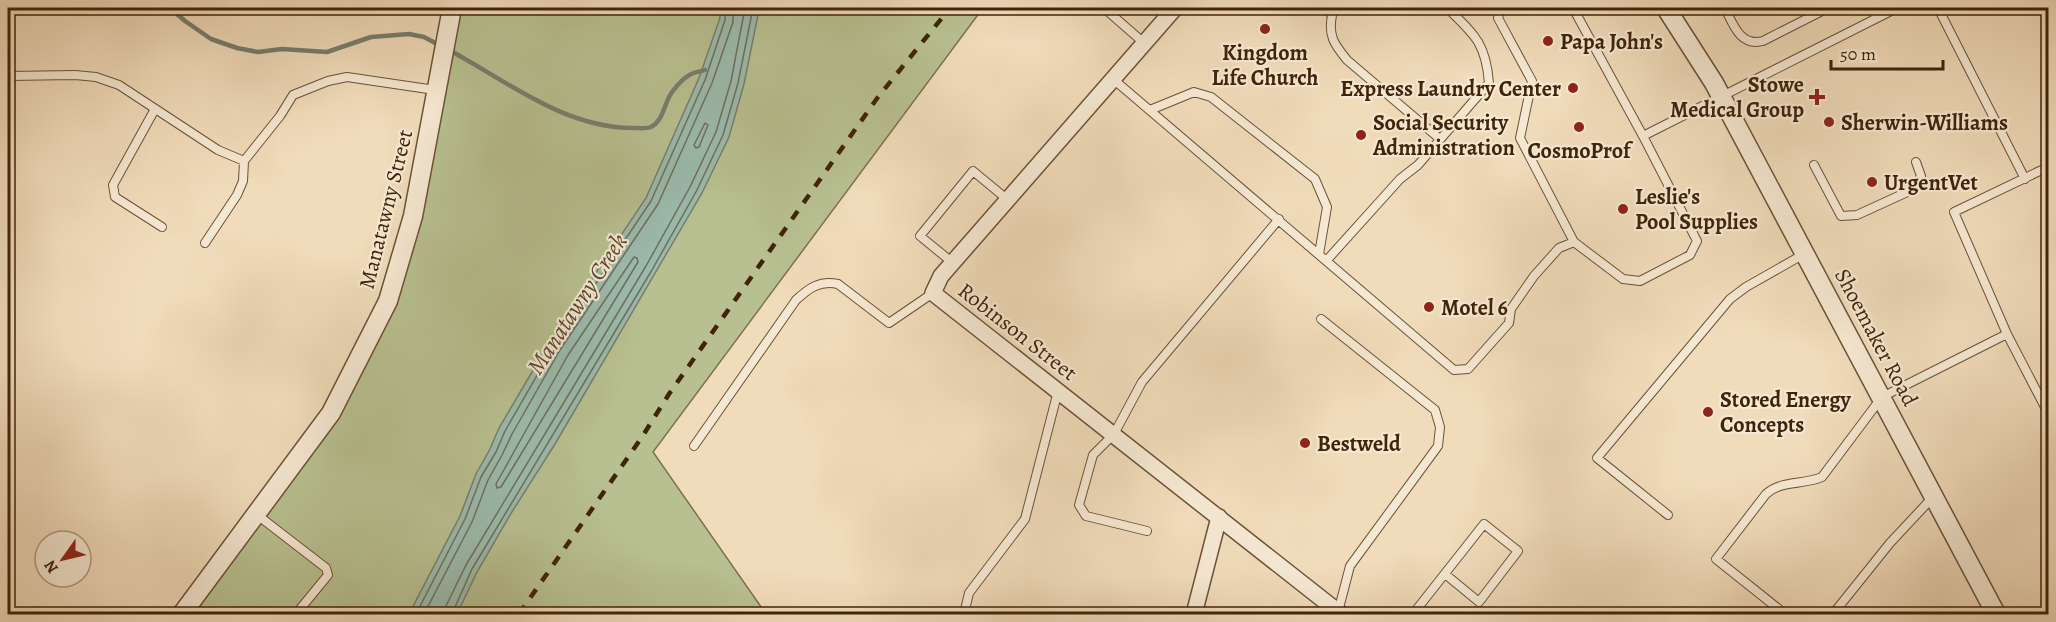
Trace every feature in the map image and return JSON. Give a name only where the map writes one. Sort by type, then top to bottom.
[{"type":"street","name":"Manatawny Street","points":[[182,615],[331,413],[388,301],[413,216],[452,8]]},
{"type":"street","name":"Shoemaker Road","points":[[1666,8],[1718,90]]},
{"type":"street","name":"Shoemaker Road","points":[[1681,8],[1718,90],[1996,615]]},
{"type":"street","name":"Robinson Street","points":[[1172,9],[941,276],[933,293],[1340,613]]},
{"type":"street","points":[[1194,615],[1219,518]]},
{"type":"lane","points":[[1104,8],[1144,43]]},
{"type":"lane","points":[[1325,8],[1332,15],[1330,27],[1334,44],[1347,60],[1440,139]]},
{"type":"lane","points":[[1327,260],[1400,179],[1418,165],[1489,82],[1487,60],[1477,38],[1447,8]]},
{"type":"lane","points":[[1501,8],[1498,18],[1532,81],[1520,138],[1574,242],[1623,279],[1640,281],[1690,255],[1697,242],[1573,8]]},
{"type":"lane","points":[[1725,8],[1739,36],[1755,44],[1826,8]]},
{"type":"lane","points":[[1872,8],[1877,18]]},
{"type":"lane","points":[[1642,136],[1718,90],[1897,8]]},
{"type":"lane","points":[[1938,8],[2025,179]]},
{"type":"lane","points":[[8,76],[75,75],[96,77],[119,85],[218,150],[244,161]]},
{"type":"lane","points":[[205,243],[240,188],[243,181],[244,161],[280,116],[293,95],[328,81],[347,77],[437,90]]},
{"type":"lane","points":[[1113,79],[1454,370],[1468,369],[1509,323],[1511,309],[1534,276],[1558,248],[1574,242]]},
{"type":"lane","points":[[1150,110],[1194,92],[1211,96],[1315,179],[1327,207],[1319,254]]},
{"type":"lane","points":[[155,109],[113,185],[113,190],[115,197],[162,227]]},
{"type":"lane","points":[[1814,165],[1841,216],[1857,215],[1916,188],[1921,176],[1916,162]]},
{"type":"lane","points":[[2049,167],[1954,212],[2007,334],[2049,413]]},
{"type":"lane","points":[[953,263],[920,236],[974,171],[1008,200]]},
{"type":"lane","points":[[1147,531],[1086,516],[1079,505],[1094,455],[1114,434],[1142,382],[1279,219]]},
{"type":"lane","points":[[1668,515],[1597,458],[1730,299],[1746,287],[1805,253]]},
{"type":"lane","points":[[694,446],[796,300],[806,291],[818,284],[828,282],[838,284],[889,323],[933,293]]},
{"type":"lane","points":[[1321,319],[1436,410],[1440,427],[1438,446],[1350,566],[1340,613]]},
{"type":"lane","points":[[1785,615],[1716,559],[1773,488],[1814,481],[1822,477],[1882,397],[2007,334]]},
{"type":"lane","points":[[964,615],[969,593],[1025,519],[1058,391]]},
{"type":"lane","points":[[1833,615],[1890,543],[1934,496]]},
{"type":"lane","points":[[256,514],[326,568],[328,575],[296,615]]},
{"type":"lane","points":[[1413,615],[1484,524],[1518,551],[1479,602],[1445,574]]},
{"type":"green space","points":[[452,8],[983,8],[653,452],[766,614],[183,614],[331,413],[413,216]]},
{"type":"water","name":"Manatawny Creek","points":[[719,8],[759,8],[759,10],[744,84],[729,137],[702,193],[555,444],[510,515],[477,572],[457,614],[409,614],[460,516],[476,474],[499,428],[549,343],[646,198],[699,78],[720,18]]},
{"type":"waterway","points":[[170,8],[211,39],[258,52],[282,49],[327,52],[371,37],[409,34],[424,37],[441,46]]},
{"type":"waterway","points":[[449,50],[537,101],[560,111],[608,126],[633,128],[649,128],[655,124],[669,96],[679,83],[692,74],[705,70]]},
{"type":"railway","points":[[519,614],[642,437],[669,394],[878,97],[950,8]]},
{"type":"place","name":"Kingdom Life Church","points":[[1265,29]]},
{"type":"place","name":"Papa John's","points":[[1548,41]]},
{"type":"place","name":"Express Laundry Center","points":[[1573,88]]},
{"type":"place","name":"Stowe Medical Group","points":[[1817,97]]},
{"type":"place","name":"Sherwin-Williams","points":[[1829,122]]},
{"type":"place","name":"CosmoProf","points":[[1579,127]]},
{"type":"place","name":"Social Security Administration","points":[[1361,135]]},
{"type":"place","name":"UrgentVet","points":[[1872,182]]},
{"type":"place","name":"Leslie's Pool Supplies","points":[[1623,209]]},
{"type":"place","name":"Motel 6","points":[[1429,307]]},
{"type":"place","name":"Stored Energy Concepts","points":[[1708,412]]},
{"type":"place","name":"Bestweld","points":[[1305,443]]}]
